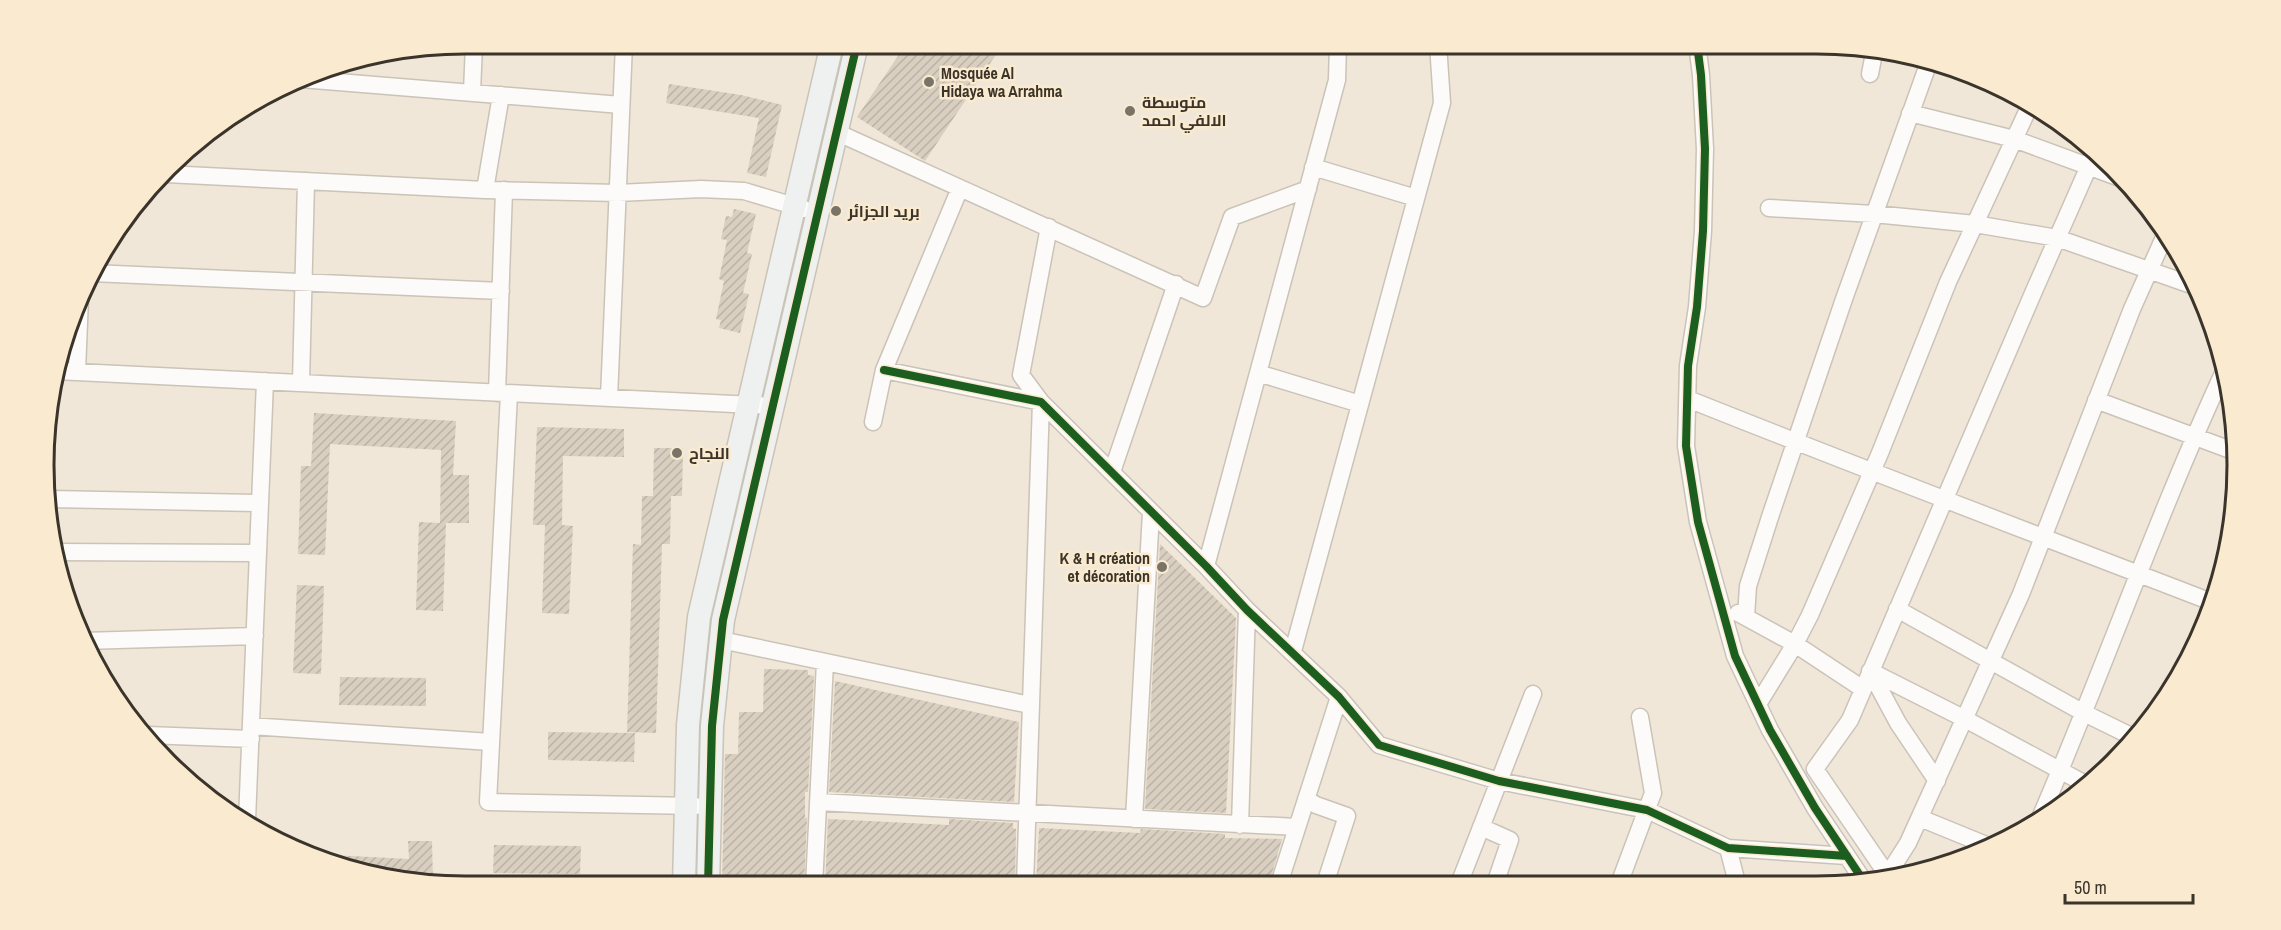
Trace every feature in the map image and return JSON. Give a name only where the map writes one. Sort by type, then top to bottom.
[{"type":"street","points":[[472,92],[474,54]]},
{"type":"street","points":[[609,398],[624,54]]},
{"type":"street","points":[[684,876],[688,725],[699,617],[830,54]]},
{"type":"street","points":[[708,876],[712,726],[723,620],[855,54]]},
{"type":"street","points":[[1206,566],[1337,80],[1338,54]]},
{"type":"street","points":[[1293,651],[1442,103],[1439,54]]},
{"type":"street","points":[[1698,54],[1705,148],[1697,307],[1688,366],[1686,446],[1698,522],[1735,656],[1770,730],[1815,808],[1859,873]]},
{"type":"street","points":[[1870,74],[1873,58]]},
{"type":"street","points":[[1746,617],[1748,586],[1874,214],[1926,69]]},
{"type":"street","points":[[321,80],[621,105]]},
{"type":"street","points":[[485,190],[501,95]]},
{"type":"street","points":[[1758,704],[1810,615],[1873,470],[1948,282],[2027,112]]},
{"type":"street","points":[[1910,113],[2014,139],[2106,173]]},
{"type":"street","points":[[836,132],[1203,298],[1232,218],[1308,189]]},
{"type":"street","points":[[1882,870],[1815,769],[1850,720],[2092,160]]},
{"type":"street","points":[[1313,166],[1416,198]]},
{"type":"street","points":[[174,174],[485,190],[618,193],[701,189],[744,191],[817,213]]},
{"type":"street","points":[[301,383],[306,181]]},
{"type":"street","points":[[873,422],[884,370],[960,188]]},
{"type":"street","points":[[504,190],[501,291],[503,393],[488,802],[686,806],[710,804]]},
{"type":"street","points":[[1769,208],[1874,214],[1975,225],[2057,238],[2185,283]]},
{"type":"street","points":[[1049,227],[1021,375],[1041,402],[1206,566],[1247,610],[1293,651],[1339,697],[1379,745],[1499,781],[1647,810],[1728,848],[1847,856]]},
{"type":"street","points":[[1892,869],[1920,818],[1991,661],[2162,243]]},
{"type":"street","points":[[101,273],[501,291]]},
{"type":"street","points":[[1112,472],[1176,284]]},
{"type":"street","points":[[77,371],[79,325]]},
{"type":"street","points":[[884,370],[1041,402]]},
{"type":"street","points":[[65,371],[772,406]]},
{"type":"street","points":[[1258,374],[1360,404]]},
{"type":"street","points":[[247,814],[265,381]]},
{"type":"street","points":[[2045,806],[2219,384]]},
{"type":"street","points":[[1688,399],[1873,470],[1944,501],[2204,599]]},
{"type":"street","points":[[2096,400],[2226,448]]},
{"type":"street","points":[[1025,876],[1041,402]]},
{"type":"street","points":[[56,499],[260,503]]},
{"type":"street","points":[[1134,819],[1151,512]]},
{"type":"street","points":[[64,552],[258,553]]},
{"type":"street","points":[[1719,603],[1794,644],[1863,689]]},
{"type":"street","points":[[1897,609],[2084,713],[2127,734]]},
{"type":"street","points":[[1240,825],[1247,610]]},
{"type":"street","points":[[93,641],[255,636]]},
{"type":"street","points":[[721,640],[1030,705]]},
{"type":"street","points":[[814,876],[825,662]]},
{"type":"street","points":[[1870,671],[2079,781]]},
{"type":"street","points":[[1870,671],[1898,723],[1937,781]]},
{"type":"street","points":[[1462,876],[1533,694]]},
{"type":"street","points":[[1282,876],[1339,697]]},
{"type":"street","points":[[1622,876],[1653,794],[1640,717]]},
{"type":"street","points":[[155,735],[251,732],[491,742]]},
{"type":"street","points":[[1306,799],[1347,816],[1328,876]]},
{"type":"street","points":[[818,802],[1297,827]]},
{"type":"street","points":[[1920,818],[1979,842]]},
{"type":"street","points":[[1481,827],[1510,840],[1498,876]]},
{"type":"street","points":[[1728,848],[1735,876]]},
{"type":"building","name":"Mosquée Al Hidaya wa Arrahma","points":[[899,54],[996,54],[925,161],[857,117]]},
{"type":"building","points":[[669,84],[741,95],[782,105],[766,177],[747,173],[759,118],[666,103]]},
{"type":"building","points":[[734,209],[756,214],[747,253],[752,254],[743,293],[749,294],[740,333],[719,328],[721,320],[716,319],[724,281],[719,279],[727,240],[721,239],[726,216],[732,217]]},
{"type":"building","points":[[314,413],[456,421],[453,475],[469,475],[469,523],[446,523],[443,611],[416,610],[419,522],[440,523],[441,450],[330,444],[325,555],[298,554],[301,466],[311,466]]},
{"type":"building","points":[[537,427],[624,429],[624,457],[563,456],[562,525],[573,526],[569,614],[542,613],[545,525],[533,525]]},
{"type":"building","points":[[654,448],[683,448],[682,496],[671,496],[670,544],[662,544],[656,733],[627,732],[633,544],[641,545],[642,496],[653,496]]},
{"type":"building","points":[[1160,544],[1236,618],[1226,813],[1145,809]]},
{"type":"building","points":[[297,585],[324,586],[321,674],[293,673]]},
{"type":"building","points":[[764,669],[808,670],[808,675],[814,676],[808,792],[805,792],[805,818],[807,818],[804,876],[722,876],[725,754],[738,754],[739,712],[763,712]]},
{"type":"building","points":[[340,677],[426,678],[426,706],[339,705]]},
{"type":"building","points":[[835,681],[1019,722],[1014,802],[829,792]]},
{"type":"building","points":[[548,732],[635,733],[634,762],[548,760]]},
{"type":"building","points":[[828,819],[949,825],[949,819],[1013,823],[1013,828],[1016,829],[1015,876],[825,876]]},
{"type":"building","points":[[1039,828],[1140,833],[1141,829],[1225,834],[1225,838],[1282,839],[1271,876],[1036,876]]},
{"type":"building","points":[[408,841],[432,841],[433,874],[385,868],[337,855],[409,859]]},
{"type":"building","points":[[494,845],[581,846],[580,874],[493,873]]},
{"type":"cycle path","points":[[708,876],[712,726],[723,620],[855,54]]},
{"type":"cycle path","points":[[1698,54],[1705,149],[1703,231],[1697,307],[1688,366],[1686,446],[1698,522],[1735,656],[1770,730],[1815,808],[1859,873]]},
{"type":"cycle path","points":[[884,370],[1041,402],[1206,566],[1247,610],[1339,697],[1379,745],[1499,781],[1647,810],[1728,848],[1847,856]]},
{"type":"place","name":"Mosquée Al Hidaya wa Arrahma","points":[[929,82]]},
{"type":"place","name":"متوسطة الالفي احمد","points":[[1130,111]]},
{"type":"place","name":"بريد الجزائر","points":[[836,211]]},
{"type":"place","name":"النجاح","points":[[677,453]]},
{"type":"place","name":"K & H création et décoration","points":[[1162,567]]}]
